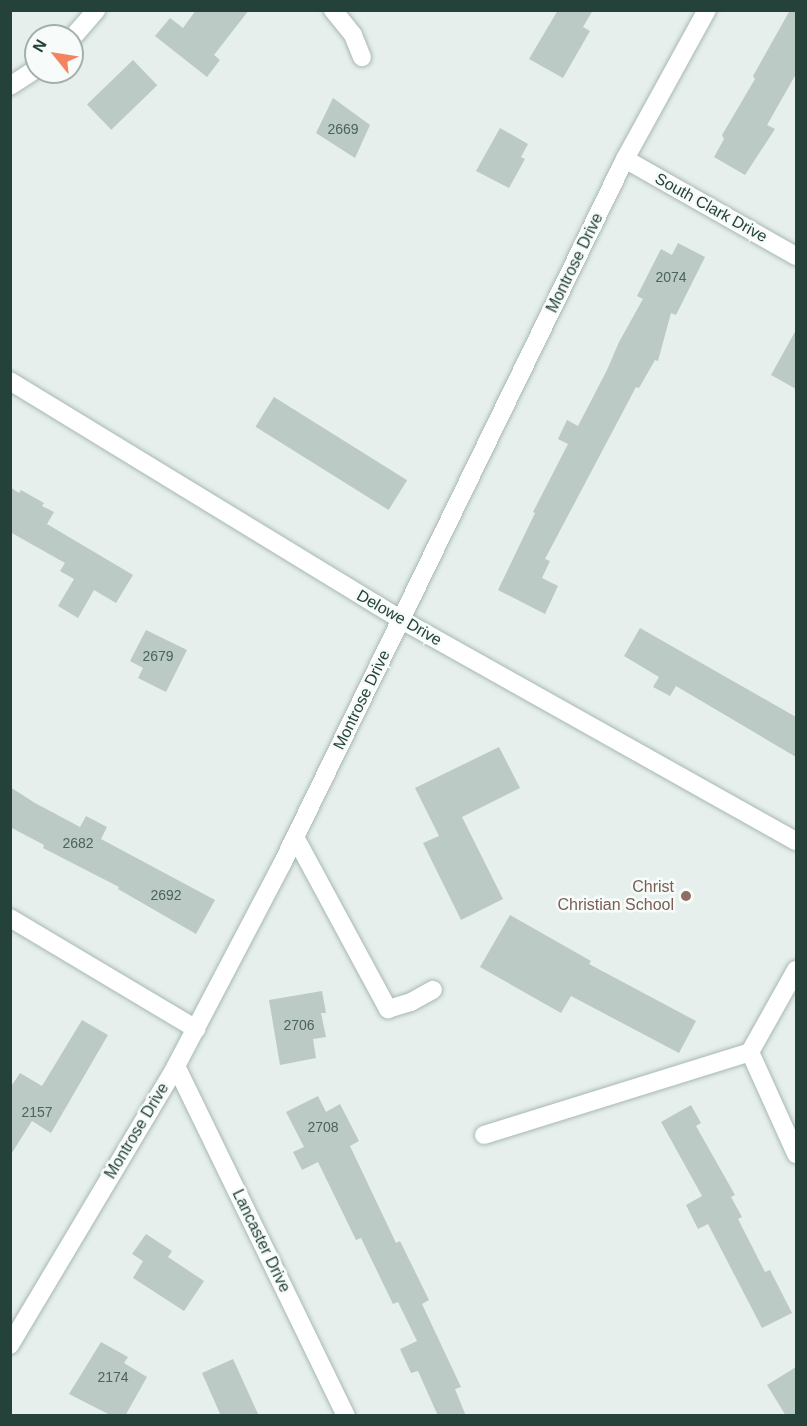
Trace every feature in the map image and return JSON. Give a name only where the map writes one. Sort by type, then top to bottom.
[{"type":"street","points":[[84,24],[96,10]]},
{"type":"street","points":[[333,10],[353,35],[362,57]]},
{"type":"street","name":"Montrose Drive","points":[[10,1345],[196,1029],[296,837],[625,159],[707,10]]},
{"type":"street","points":[[10,86],[24,77]]},
{"type":"street","name":"South Clark Drive","points":[[625,159],[796,256]]},
{"type":"street","name":"Delowe Drive","points":[[10,381],[400,620],[796,841]]},
{"type":"street","points":[[296,837],[388,1009],[411,1002],[433,990]]},
{"type":"street","points":[[10,918],[196,1029]]},
{"type":"street","points":[[484,1135],[750,1052],[796,970]]},
{"type":"street","points":[[750,1052],[796,1154]]},
{"type":"street","name":"Lancaster Drive","points":[[176,1066],[346,1416]]},
{"type":"building","points":[[196,10],[249,10],[214,55],[220,60],[207,77],[155,36],[170,18],[183,28]]},
{"type":"building","points":[[558,10],[593,10],[583,27],[590,31],[563,78],[529,59]]},
{"type":"building","points":[[790,10],[796,10],[796,74],[767,125],[775,129],[745,175],[714,157],[724,139],[722,135],[755,79],[753,76]]},
{"type":"building","points":[[133,60],[157,85],[111,130],[87,104]]},
{"type":"building","points":[[333,98],[370,125],[355,158],[316,133]]},
{"type":"building","points":[[500,128],[528,144],[521,157],[525,159],[509,188],[476,171]]},
{"type":"building","points":[[678,243],[705,257],[676,315],[671,313],[658,361],[655,360],[639,388],[636,387],[545,559],[550,561],[542,578],[558,586],[545,614],[498,590],[535,513],[533,512],[568,444],[558,439],[567,420],[578,426],[643,299],[637,296],[661,249],[672,255]]},
{"type":"building","points":[[796,330],[796,389],[771,375]]},
{"type":"building","points":[[274,397],[407,480],[389,510],[255,427]]},
{"type":"building","points":[[10,487],[19,493],[21,490],[44,503],[42,506],[54,512],[47,524],[133,575],[116,603],[94,590],[78,618],[58,606],[74,579],[60,571],[65,563],[10,532]]},
{"type":"building","points":[[640,628],[796,717],[796,757],[676,686],[670,696],[653,687],[659,677],[624,656]]},
{"type":"building","points":[[146,630],[187,650],[166,692],[138,678],[143,668],[130,661]]},
{"type":"building","points":[[499,747],[520,788],[462,817],[503,899],[461,920],[423,843],[439,836],[415,788]]},
{"type":"building","points":[[10,787],[80,827],[86,816],[107,827],[101,839],[215,900],[196,934],[118,889],[119,887],[43,848],[44,845],[10,827]]},
{"type":"building","points":[[510,915],[591,961],[589,964],[696,1021],[679,1053],[571,996],[561,1013],[480,967]]},
{"type":"building","points":[[322,991],[326,1013],[321,1013],[326,1037],[313,1039],[316,1058],[280,1065],[269,1000]]},
{"type":"building","points":[[82,1020],[108,1035],[51,1133],[32,1121],[10,1156],[10,1088],[20,1073],[42,1086]]},
{"type":"building","points":[[318,1096],[326,1112],[340,1104],[359,1141],[350,1146],[396,1243],[400,1241],[429,1300],[422,1304],[461,1387],[455,1389],[466,1416],[438,1416],[418,1371],[411,1373],[400,1349],[417,1341],[398,1302],[393,1304],[361,1238],[356,1240],[318,1162],[302,1170],[293,1152],[304,1147],[286,1112]]},
{"type":"building","points":[[691,1105],[701,1123],[696,1126],[735,1195],[731,1197],[742,1217],[738,1219],[765,1272],[770,1270],[792,1313],[762,1328],[708,1224],[698,1229],[686,1205],[702,1196],[661,1122]]},
{"type":"building","points":[[146,1234],[172,1251],[168,1257],[204,1281],[184,1311],[133,1278],[143,1261],[132,1254]]},
{"type":"building","points":[[101,1342],[128,1357],[124,1363],[147,1377],[125,1416],[112,1416],[69,1394]]},
{"type":"building","points":[[233,1359],[259,1416],[221,1416],[202,1373]]},
{"type":"building","points":[[796,1367],[796,1416],[786,1416],[767,1385]]},
{"type":"place","name":"Christ Christian School","points":[[686,896]]}]
